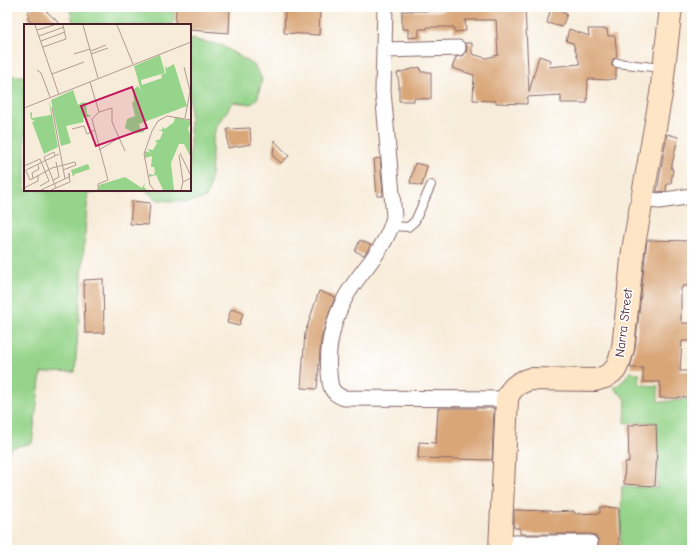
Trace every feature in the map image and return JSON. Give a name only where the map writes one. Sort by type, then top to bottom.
[{"type":"street","points":[[385,7],[383,91],[394,217],[392,226],[383,246],[353,285],[337,318],[332,334],[328,360],[332,390],[337,396],[344,398],[507,399],[501,547],[590,543]]},
{"type":"street","name":"Narra Street","points":[[507,399],[514,386],[530,379],[595,380],[605,377],[615,370],[620,359],[632,257],[654,139],[665,68],[671,7]]},
{"type":"street","points":[[384,50],[458,48]]},
{"type":"street","points":[[642,199],[659,201],[692,196]]},
{"type":"lane","points":[[617,63],[665,68]]},
{"type":"lane","points":[[392,226],[408,226],[415,221],[431,185]]},
{"type":"green space","points":[[69,7],[174,7],[173,24],[74,24]]},
{"type":"green space","points":[[191,39],[221,45],[254,65],[262,79],[258,97],[252,104],[233,102],[220,120],[213,139],[210,182],[206,198],[186,202],[158,200],[146,191],[191,191]]},
{"type":"green space","points":[[7,76],[24,76],[24,191],[120,191],[88,193],[75,372],[41,373],[32,443],[11,448],[7,457]]},
{"type":"green space","points":[[630,372],[639,373],[639,382],[642,385],[658,386],[658,402],[692,399],[692,550],[620,550],[622,486],[657,488],[657,422],[625,423],[626,400],[614,388],[622,382]]},
{"type":"building","points":[[33,7],[42,7],[60,24],[33,24],[27,18],[29,15],[27,13]]},
{"type":"building","points":[[176,7],[230,7],[229,33],[191,30],[191,24],[175,24]]},
{"type":"building","points":[[525,7],[529,92],[539,56],[551,60],[549,67],[580,64],[573,43],[566,41],[569,29],[589,36],[588,29],[607,29],[608,36],[615,36],[617,58],[613,59],[612,66],[616,68],[616,79],[588,79],[587,103],[561,103],[561,95],[527,97],[527,104],[496,103],[496,101],[473,100],[474,75],[452,68],[456,57],[462,56],[466,53],[467,48],[465,43],[472,43],[472,54],[486,58],[498,55],[496,20],[465,20],[466,31],[454,32],[454,27],[427,27],[427,29],[419,29],[419,37],[408,38],[408,29],[402,29],[402,11],[444,11],[444,8]]},
{"type":"building","points":[[551,7],[565,7],[563,13],[567,14],[562,27],[547,23]]},
{"type":"building","points":[[285,9],[320,11],[319,35],[284,33]]},
{"type":"building","points":[[420,67],[421,72],[431,72],[431,99],[414,98],[414,101],[399,101],[399,83],[397,73]]},
{"type":"building","points":[[250,128],[251,144],[228,148],[227,129]]},
{"type":"building","points":[[667,134],[678,137],[671,169],[673,169],[671,184],[667,184],[666,191],[657,192]]},
{"type":"building","points":[[274,140],[289,156],[281,163],[273,156]]},
{"type":"building","points":[[380,158],[383,196],[377,196],[374,159]]},
{"type":"building","points":[[415,163],[427,166],[422,186],[410,183]]},
{"type":"building","points":[[132,201],[150,203],[148,225],[130,224]]},
{"type":"building","points":[[360,240],[371,245],[364,255],[355,251]]},
{"type":"building","points":[[647,240],[692,241],[692,286],[683,286],[681,288],[681,321],[682,323],[692,323],[692,341],[682,341],[680,371],[692,371],[692,397],[660,398],[660,382],[643,382],[643,368],[630,368],[635,349]]},
{"type":"building","points":[[103,279],[104,333],[85,333],[84,280]]},
{"type":"building","points":[[319,291],[335,297],[321,339],[317,389],[301,388],[305,333]]},
{"type":"building","points":[[231,309],[243,313],[239,326],[227,323]]},
{"type":"building","points":[[438,408],[494,408],[492,460],[418,458],[419,442],[436,443]]},
{"type":"building","points":[[650,423],[656,424],[657,451],[655,486],[624,484],[625,462],[629,462],[628,425]]},
{"type":"building","points":[[600,507],[619,508],[619,550],[595,550],[599,543],[595,535],[520,534],[520,528],[514,528],[514,510],[551,512],[574,511],[575,514],[600,513]]}]
